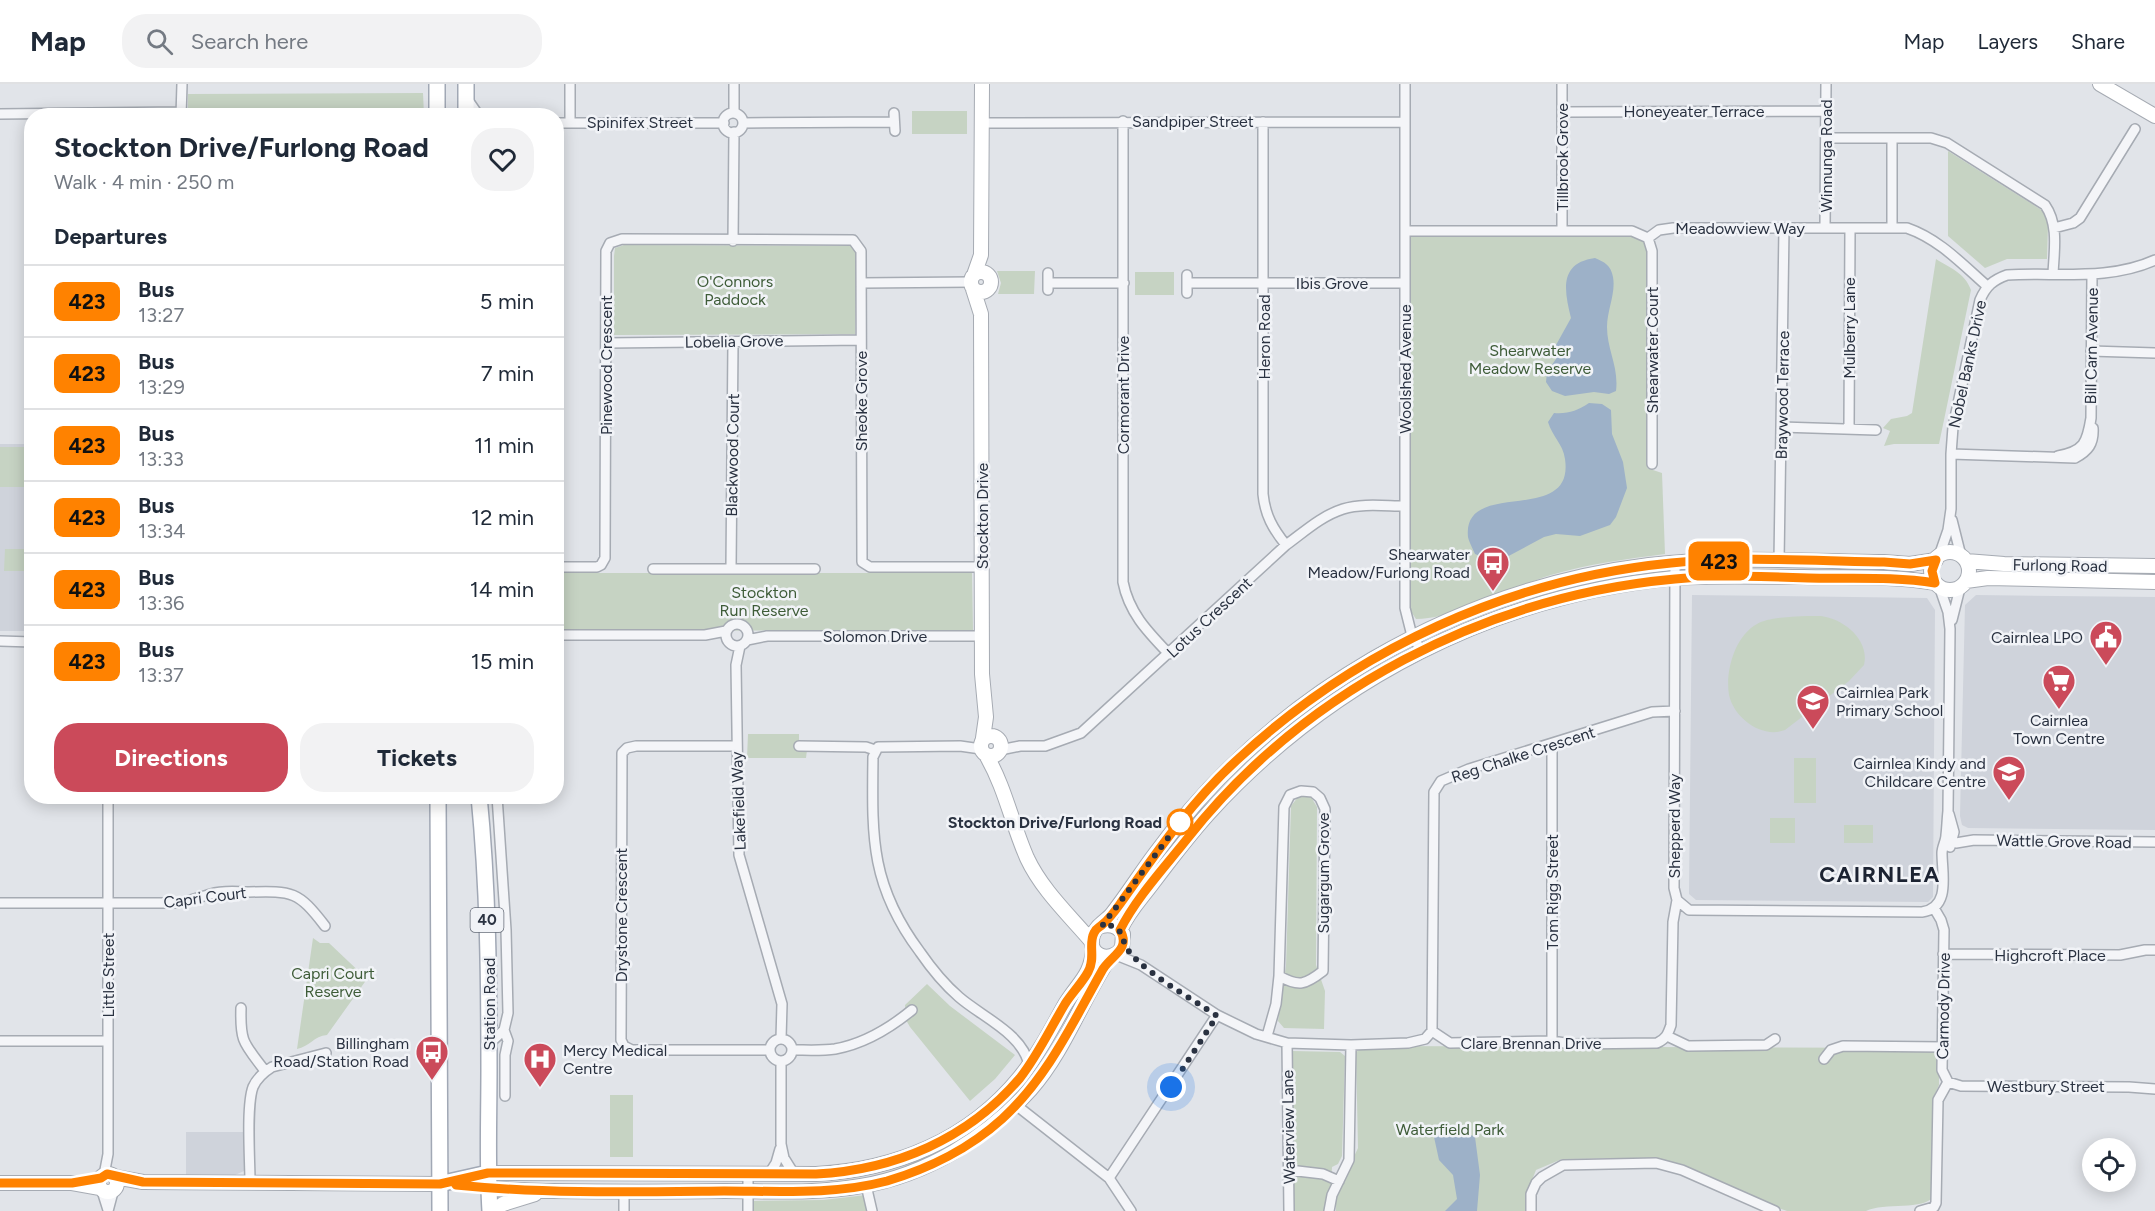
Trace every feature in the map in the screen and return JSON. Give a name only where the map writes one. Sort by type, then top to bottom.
[{"type":"main road","points":[[437,84],[437,108]]},
{"type":"main road","points":[[977,280],[981,255],[982,84]]},
{"type":"main road","points":[[2100,84],[2155,116]]},
{"type":"main road","points":[[466,91],[466,108]]},
{"type":"main road","name":"Stockton Drive","points":[[977,280],[982,293],[989,290],[981,314]]},
{"type":"main road","name":"Stockton Drive","points":[[977,280],[981,314],[982,636],[986,717],[997,776],[1027,859],[1044,886],[1092,945]]},
{"type":"main road","points":[[0,1183],[440,1184],[549,1191],[748,1191],[813,1190],[866,1185],[909,1173],[957,1151],[1002,1119],[1016,1105],[1050,1063],[1113,956],[1135,904],[1197,826],[1254,767],[1322,711],[1378,674],[1421,651],[1501,617],[1581,594],[1675,579],[1722,576],[1904,579],[1937,584],[1949,590],[1963,584],[1969,571],[1964,559],[1950,553],[1910,564],[1779,561],[1675,563],[1607,572],[1512,596],[1414,636],[1339,680],[1278,724],[1235,761],[1168,836],[1092,937],[1089,970],[1065,1004],[1029,1065],[1004,1095],[985,1112],[952,1136],[911,1155],[843,1173],[488,1173],[440,1184]]},
{"type":"main road","points":[[1937,558],[1932,571],[1937,584]]},
{"type":"main road","name":"Furlong Road","points":[[1964,559],[2004,564],[2155,566]]},
{"type":"main road","points":[[2062,565],[2074,572],[2077,581]]},
{"type":"main road","name":"Furlong Road","points":[[1963,584],[1988,578],[2155,582]]},
{"type":"main road","points":[[438,804],[440,1211]]},
{"type":"main road","name":"Station Road","points":[[480,804],[487,917],[488,1188],[491,1211]]},
{"type":"main road","name":"Stockton Drive","points":[[1070,916],[1100,927]]},
{"type":"main road","points":[[1100,927],[1112,925],[1122,937]]},
{"type":"main road","points":[[1092,945],[1100,955],[1113,956]]},
{"type":"main road","points":[[1004,1095],[1016,1105]]},
{"type":"main road","points":[[491,1211],[516,1199],[549,1191]]},
{"type":"street","points":[[181,108],[182,84]]},
{"type":"street","points":[[570,84],[570,123]]},
{"type":"street","points":[[734,84],[734,113]]},
{"type":"street","name":"Woolshed Avenue","points":[[1405,84],[1405,608],[1421,651]]},
{"type":"street","name":"Tillbrook Grove","points":[[1562,84],[1562,230]]},
{"type":"street","name":"Winnunga Road","points":[[1825,228],[1826,84]]},
{"type":"street","points":[[466,91],[475,108]]},
{"type":"street","name":"Honeyeater Terrace","points":[[1562,112],[1826,111]]},
{"type":"street","points":[[734,113],[726,117],[724,123],[728,131],[739,130],[743,123]]},
{"type":"street","points":[[734,113],[739,115],[743,123]]},
{"type":"street","points":[[0,114],[24,114]]},
{"type":"street","name":"Cormorant Drive","points":[[1123,121],[1123,582],[1135,616],[1169,654]]},
{"type":"street","points":[[743,123],[894,122]]},
{"type":"street","name":"Heron Road","points":[[1263,122],[1263,494],[1267,517],[1286,545]]},
{"type":"street","name":"Sandpiper Street","points":[[981,123],[1405,122]]},
{"type":"street","name":"Spinifex Street","points":[[564,123],[724,123]]},
{"type":"street","points":[[2054,228],[2073,223],[2080,218],[2135,129]]},
{"type":"street","points":[[734,132],[734,241]]},
{"type":"street","points":[[1826,138],[1931,138],[1947,143],[2045,205],[2051,214],[2054,228],[2054,274]]},
{"type":"street","points":[[1892,138],[1892,227]]},
{"type":"street","name":"Meadowview Way","points":[[1648,238],[1659,230],[1673,228],[1907,228],[1935,241],[1987,286]]},
{"type":"street","name":"Braywood Terrace","points":[[1779,561],[1784,228]]},
{"type":"street","name":"Mulberry Lane","points":[[1849,429],[1850,228]]},
{"type":"street","points":[[1404,231],[1632,231],[1648,238]]},
{"type":"street","name":"Shearwater Court","points":[[1648,238],[1652,251],[1652,464]]},
{"type":"street","name":"Pinewood Crescent","points":[[564,567],[597,567],[605,558],[606,251],[610,243],[622,239],[734,241]]},
{"type":"street","name":"Sheoke Grove","points":[[734,241],[853,240],[861,251],[862,283],[862,561],[870,567],[982,567]]},
{"type":"street","name":"Nobel Banks Drive","points":[[1964,559],[1953,531],[1950,454],[1953,427],[1980,300],[1987,286],[1995,279],[2007,274],[2092,274],[2120,271],[2155,260]]},
{"type":"street","name":"Bill Carn Avenue","points":[[1950,454],[2058,456],[2070,454],[2079,449],[2088,436],[2091,418],[2092,274]]},
{"type":"street","points":[[862,283],[977,280]]},
{"type":"street","points":[[1048,282],[1124,283]]},
{"type":"street","name":"Ibis Grove","points":[[1187,284],[1405,283]]},
{"type":"street","name":"Lobelia Grove","points":[[606,343],[861,340]]},
{"type":"street","name":"Blackwood Court","points":[[731,569],[733,342]]},
{"type":"street","points":[[2091,351],[2155,353]]},
{"type":"street","points":[[1782,427],[1876,429]]},
{"type":"street","name":"Lotus Crescent","points":[[991,745],[1045,746],[1081,733],[1286,545],[1320,520],[1343,509],[1361,506],[1405,506]]},
{"type":"street","name":"Nobel Banks Drive","points":[[1937,558],[1948,530],[1951,509]]},
{"type":"street","name":"Shepperd Way","points":[[1675,563],[1674,888],[1677,900],[1689,910],[1922,912],[1934,908]]},
{"type":"street","points":[[653,569],[815,569]]},
{"type":"street","points":[[1934,908],[1943,892],[1944,863],[1951,839],[1948,812],[1950,629],[1948,612],[1937,584]]},
{"type":"street","points":[[1950,629],[1963,584]]},
{"type":"street","name":"Solomon Drive","points":[[564,635],[705,635],[737,639],[767,636],[982,636]]},
{"type":"street","name":"Lakefield Way","points":[[737,639],[736,746],[739,855],[782,1004],[781,1039]]},
{"type":"street","points":[[0,641],[24,642]]},
{"type":"street","name":"Reg Chalke Crescent","points":[[1432,1031],[1434,792],[1441,781],[1469,769],[1652,712],[1675,711]]},
{"type":"street","name":"Tom Rigg Street","points":[[1552,744],[1552,1041]]},
{"type":"street","points":[[799,746],[866,747],[875,750],[882,746],[991,745]]},
{"type":"street","name":"Drystone Crescent","points":[[736,746],[636,746],[627,748],[622,753],[621,1040],[624,1046],[632,1050],[770,1050]]},
{"type":"street","points":[[875,750],[873,765],[874,844],[883,883],[894,912],[902,927],[941,980],[958,997],[1019,1043],[1027,1054],[1029,1065]]},
{"type":"street","name":"Sugargum Grove","points":[[1268,1036],[1276,1004],[1279,976],[1284,807],[1290,795],[1301,791],[1313,792],[1320,798],[1325,809],[1323,971],[1309,982],[1292,983],[1279,976]]},
{"type":"street","name":"Little Street","points":[[108,804],[108,1210]]},
{"type":"street","points":[[497,804],[508,1013],[504,1030],[508,1041],[505,1055],[505,1096]]},
{"type":"street","name":"Wattle Grove Road","points":[[1951,839],[2155,842]]},
{"type":"street","name":"Capri Court","points":[[0,903],[175,903],[216,892],[279,891],[293,894],[306,903],[326,926]]},
{"type":"street","points":[[1677,900],[1673,922],[1671,1025],[1667,1036],[1688,1046],[1766,1045],[1775,1039]]},
{"type":"street","name":"Carmody Drive","points":[[1934,908],[1944,930],[1942,1070],[1948,1082],[1938,1100],[1936,1203]]},
{"type":"street","points":[[1122,937],[1141,965]]},
{"type":"street","name":"Highcroft Place","points":[[1943,954],[2120,955],[2155,950]]},
{"type":"street","points":[[1113,956],[1141,965],[1217,1016],[1256,1034],[1287,1043],[1351,1045],[1417,1042],[1425,1039],[1432,1031]]},
{"type":"street","points":[[241,1008],[242,1037],[265,1071]]},
{"type":"street","points":[[792,1050],[835,1049],[861,1041],[894,1024],[912,1010]]},
{"type":"street","points":[[1109,1178],[1217,1016]]},
{"type":"street","points":[[489,1044],[504,1030]]},
{"type":"street","name":"Clare Brennan Drive","points":[[1432,1031],[1450,1043],[1552,1041],[1571,1044],[1657,1043],[1667,1036]]},
{"type":"street","points":[[781,1039],[787,1041],[792,1050],[790,1057],[781,1062],[773,1058],[770,1050],[772,1044],[781,1039]]},
{"type":"street","points":[[1019,1043],[1029,1046],[1045,1040]]},
{"type":"street","points":[[0,1041],[108,1041]]},
{"type":"street","name":"Waterview Lane","points":[[1287,1043],[1289,1211]]},
{"type":"street","points":[[1329,1211],[1332,1195],[1349,1160],[1351,1045]]},
{"type":"street","points":[[1824,1059],[1831,1050],[1843,1046],[1943,1047]]},
{"type":"street","points":[[250,1182],[251,1100],[254,1084],[265,1071],[272,1067],[326,1053]]},
{"type":"street","points":[[781,1062],[782,1144],[784,1158],[794,1174]]},
{"type":"street","name":"Westbury Street","points":[[1948,1082],[1961,1086],[2155,1087]]},
{"type":"street","points":[[1016,1105],[1109,1178],[1131,1211]]},
{"type":"street","points":[[769,1174],[778,1158],[782,1144]]},
{"type":"street","points":[[1531,1211],[1531,1194],[1536,1183],[1563,1165],[1656,1163],[1682,1170],[1775,1211]]},
{"type":"street","points":[[1289,1170],[1323,1174],[1339,1182]]},
{"type":"street","points":[[748,1174],[748,1211]]},
{"type":"street","points":[[866,1185],[872,1211]]},
{"type":"street","points":[[624,1192],[624,1211]]},
{"type":"street","points":[[1920,1211],[1934,1207],[1936,1203],[1943,1211]]},
{"type":"shaded area","points":[[0,444],[24,444],[24,631],[0,631]]},
{"type":"shaded area","name":"Cairnlea Park Primary School","points":[[1692,595],[1927,598],[1935,610],[1933,897],[1928,902],[1696,900],[1689,894]]},
{"type":"shaded area","name":"Cairnlea Town Centre","points":[[1976,595],[2155,597],[2155,830],[1968,828],[1962,825],[1960,816],[1965,605]]},
{"type":"shaded area","points":[[186,1132],[245,1132],[244,1171],[235,1175],[186,1175]]},
{"type":"green space","points":[[423,93],[424,108],[188,108],[188,94]]},
{"type":"green space","points":[[912,111],[967,111],[967,134],[912,134]]},
{"type":"green space","points":[[1948,151],[2043,211],[2048,225],[2047,259],[2007,259],[1985,268],[1948,236]]},
{"type":"green space","name":"Shearwater Meadow Reserve","points":[[1632,235],[1644,240],[1649,249],[1647,468],[1662,473],[1665,554],[1565,571],[1535,580],[1448,614],[1416,619],[1410,610],[1411,236]]},
{"type":"green space","name":"O'Connors Paddock","points":[[624,245],[851,246],[857,252],[855,334],[614,335],[614,256],[615,248]]},
{"type":"green space","points":[[1936,259],[1961,275],[1971,290],[1939,444],[1884,446],[1890,431],[1883,428],[1891,419],[1912,413]]},
{"type":"green space","points":[[997,271],[1035,271],[1034,294],[998,294],[1001,283]]},
{"type":"green space","points":[[1135,272],[1174,272],[1174,295],[1135,295]]},
{"type":"green space","points":[[0,447],[24,447],[24,487],[0,487]]},
{"type":"green space","points":[[5,549],[24,549],[24,571],[4,571]]},
{"type":"green space","name":"Stockton Run Reserve","points":[[564,573],[972,573],[973,630],[564,631]]},
{"type":"green space","points":[[1821,616],[1838,621],[1853,632],[1863,647],[1864,665],[1849,681],[1785,730],[1767,732],[1750,725],[1737,711],[1729,695],[1730,665],[1737,645],[1749,630],[1763,621],[1788,617]]},
{"type":"green space","points":[[748,734],[799,734],[799,749],[807,750],[806,758],[747,758]]},
{"type":"green space","points":[[1794,758],[1816,758],[1816,803],[1794,803]]},
{"type":"green space","points":[[1298,797],[1311,797],[1317,807],[1316,965],[1325,991],[1324,1029],[1284,1028],[1278,1021],[1286,966],[1291,806]]},
{"type":"green space","points":[[1770,818],[1795,818],[1795,843],[1770,843]]},
{"type":"green space","points":[[1844,825],[1873,825],[1873,843],[1844,843]]},
{"type":"green space","name":"Capri Court Reserve","points":[[313,938],[320,943],[329,943],[367,979],[327,1035],[297,1049]]},
{"type":"green space","points":[[927,984],[950,1006],[1015,1055],[995,1079],[970,1101],[906,1020],[905,1005]]},
{"type":"green space","name":"Waterfield Park","points":[[1367,1046],[1939,1048],[1939,1085],[1934,1096],[1934,1196],[1929,1201],[1913,1205],[1874,1208],[1866,1211],[1787,1211],[1684,1167],[1656,1158],[1562,1159],[1536,1170],[1527,1193],[1527,1211],[1336,1211],[1336,1195],[1358,1148],[1356,1052]]},
{"type":"green space","points":[[1292,1051],[1340,1052],[1345,1056],[1342,1156],[1338,1164],[1332,1167],[1330,1211],[1293,1211]]},
{"type":"green space","points":[[610,1095],[633,1095],[633,1157],[610,1157]]},
{"type":"green space","points":[[866,1195],[871,1211],[752,1211],[752,1201],[823,1200]]},
{"type":"water","points":[[1595,258],[1609,267],[1613,277],[1607,327],[1616,374],[1616,391],[1609,394],[1594,392],[1565,396],[1552,391],[1546,382],[1547,372],[1556,359],[1556,345],[1571,318],[1567,298],[1567,279],[1575,266]]},
{"type":"water","points":[[1589,403],[1602,404],[1611,410],[1612,434],[1623,462],[1627,488],[1616,517],[1610,525],[1580,536],[1556,534],[1544,537],[1503,559],[1488,559],[1475,554],[1468,537],[1471,519],[1482,509],[1537,498],[1553,491],[1563,479],[1564,454],[1548,422],[1554,413],[1572,411]]},
{"type":"water","points":[[1457,1128],[1475,1137],[1480,1175],[1477,1211],[1445,1211],[1457,1199],[1453,1175],[1439,1160],[1434,1137]]},
{"type":"bus line","name":"423","points":[[0,1183],[72,1183],[111,1174],[115,1177],[143,1182],[440,1184],[488,1173],[816,1174],[843,1173],[892,1162],[945,1140],[985,1112],[1004,1095],[1029,1065],[1065,1004],[1089,970],[1092,961],[1094,932],[1102,926],[1168,836],[1202,796],[1235,761],[1278,724],[1339,680],[1387,651],[1414,636],[1512,596],[1607,572],[1709,561],[1910,564],[1936,560],[1932,571],[1935,583],[1904,579],[1722,576],[1626,585],[1581,594],[1501,617],[1421,651],[1359,685],[1305,723],[1267,754],[1197,826],[1127,916],[1120,930],[1124,939],[1122,948],[1116,955],[1110,957],[1060,1047],[1032,1087],[1002,1119],[982,1135],[932,1164],[887,1180],[841,1189],[624,1192],[549,1191],[456,1185]]},
{"type":"place","name":"Shearwater Meadow/Furlong Road","points":[[1493,592]]},
{"type":"place","name":"Cairnlea LPO","points":[[2106,666]]},
{"type":"place","name":"Cairnlea Town Centre","points":[[2059,710]]},
{"type":"place","name":"Cairnlea Park Primary School","points":[[1813,730]]},
{"type":"place","name":"Cairnlea Kindy and Childcare Centre","points":[[2009,801]]},
{"type":"place","name":"Stockton Drive/Furlong Road","points":[[1180,822]]},
{"type":"place","name":"Billingham Road/Station Road","points":[[432,1081]]},
{"type":"place","name":"Mercy Medical Centre","points":[[540,1088]]},
{"type":"district","name":"CAIRNLEA","points":[[1880,874]]},
{"type":"route","points":[[1171,1087],[1217,1016],[1141,965],[1124,944],[1123,934],[1117,927],[1102,926],[1180,822]]}]
